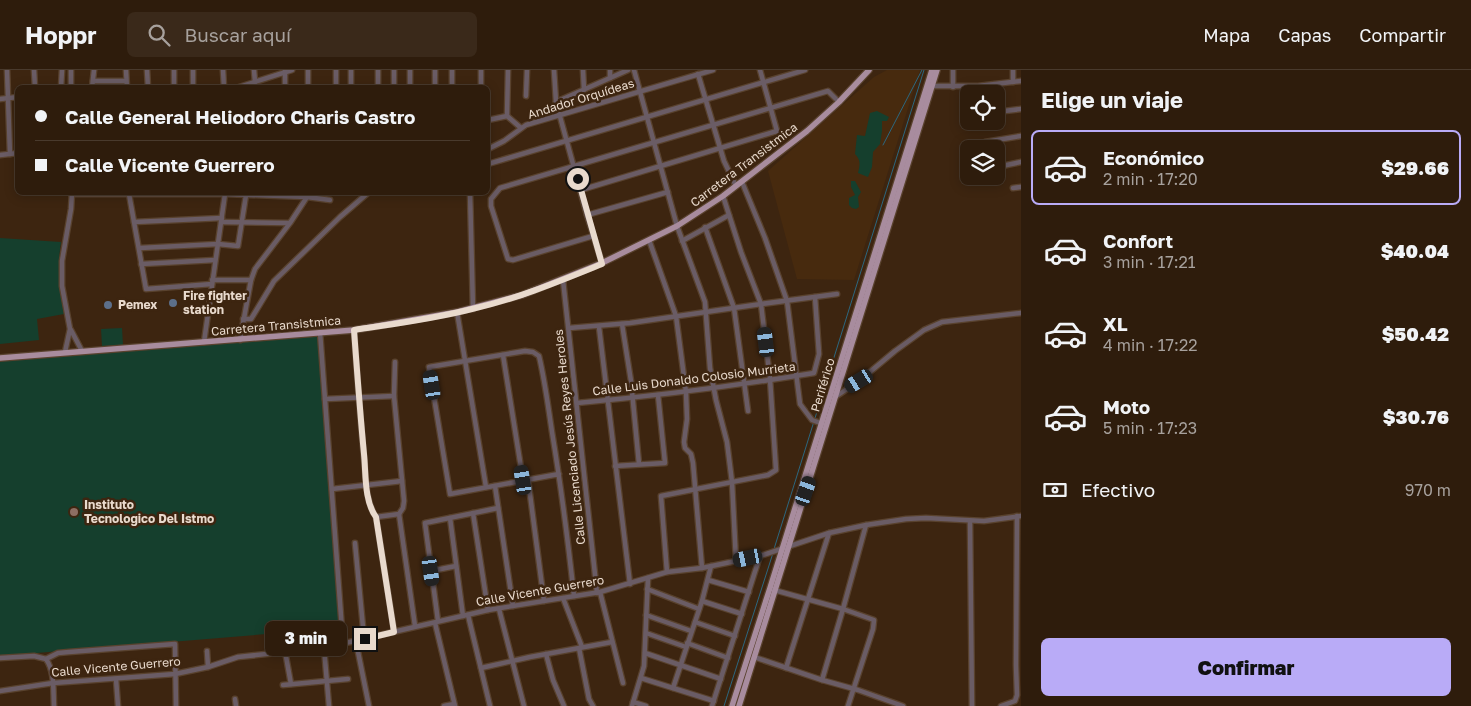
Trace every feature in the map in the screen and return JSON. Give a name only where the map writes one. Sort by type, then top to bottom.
[{"type":"main road","name":"Carretera Transistmica","points":[[0,358],[354,330],[473,309],[522,295],[602,264],[677,226],[723,196],[807,131],[869,70]]},
{"type":"main road","name":"Periférico","points":[[884,233],[932,70]]},
{"type":"main road","name":"Periférico","points":[[739,706],[819,423],[937,70]]},
{"type":"main road","name":"Periférico","points":[[819,423],[834,398],[881,241]]},
{"type":"main road","name":"Periférico","points":[[732,706],[773,589]]},
{"type":"street","points":[[7,70],[10,154]]},
{"type":"street","points":[[34,70],[35,85]]},
{"type":"street","points":[[62,70],[62,85]]},
{"type":"street","points":[[71,85],[72,70]]},
{"type":"street","points":[[92,85],[94,70]]},
{"type":"street","points":[[126,70],[126,85]]},
{"type":"street","points":[[148,70],[148,85]]},
{"type":"street","points":[[174,70],[174,85]]},
{"type":"street","points":[[193,70],[193,85]]},
{"type":"street","points":[[223,70],[224,85]]},
{"type":"street","points":[[254,70],[254,82]]},
{"type":"street","points":[[245,85],[292,70]]},
{"type":"street","points":[[308,70],[308,85]]},
{"type":"street","points":[[336,70],[336,85]]},
{"type":"street","points":[[351,70],[351,85]]},
{"type":"street","points":[[378,70],[378,85]]},
{"type":"street","points":[[394,70],[394,85]]},
{"type":"street","points":[[410,70],[410,85]]},
{"type":"street","points":[[435,70],[435,85]]},
{"type":"street","points":[[452,70],[452,85]]},
{"type":"street","points":[[481,70],[481,85]]},
{"type":"street","points":[[507,116],[508,70]]},
{"type":"street","points":[[526,96],[527,70]]},
{"type":"street","points":[[554,70],[556,102],[602,264]]},
{"type":"street","points":[[583,70],[584,90]]},
{"type":"street","points":[[610,70],[610,78]]},
{"type":"street","points":[[556,102],[628,70]]},
{"type":"street","points":[[634,70],[677,226],[705,302],[710,368],[727,442],[732,482],[736,561]]},
{"type":"street","name":"Andador Orquídeas","points":[[490,147],[504,141],[521,128],[713,70]]},
{"type":"street","points":[[581,190],[777,132],[772,108],[760,70]]},
{"type":"street","points":[[490,163],[805,70]]},
{"type":"street","points":[[953,70],[953,87]]},
{"type":"street","points":[[1013,70],[1013,82]]},
{"type":"street","points":[[285,71],[285,85]]},
{"type":"street","points":[[698,74],[724,161],[736,186]]},
{"type":"street","points":[[93,81],[126,82]]},
{"type":"street","points":[[987,85],[1021,81]]},
{"type":"street","points":[[932,86],[960,87]]},
{"type":"street","points":[[593,236],[513,260],[508,258],[491,206],[491,199],[500,188],[828,91],[838,102]]},
{"type":"street","points":[[0,98],[15,97]]},
{"type":"street","points":[[1005,111],[1021,109]]},
{"type":"street","points":[[490,120],[507,116]]},
{"type":"street","points":[[507,116],[521,128]]},
{"type":"street","points":[[997,140],[1021,136]]},
{"type":"street","points":[[0,155],[15,153]]},
{"type":"street","points":[[1005,165],[1021,162]]},
{"type":"street","points":[[742,182],[765,238],[787,301],[800,404],[819,423]]},
{"type":"street","points":[[1013,188],[1021,186]]},
{"type":"street","points":[[587,215],[668,192]]},
{"type":"street","points":[[72,195],[62,261],[62,286],[70,329],[82,351]]},
{"type":"street","points":[[129,195],[146,289],[251,280]]},
{"type":"street","points":[[204,342],[225,195]]},
{"type":"street","points":[[140,248],[218,244],[238,246],[246,195]]},
{"type":"street","points":[[240,340],[251,280],[255,269],[290,224],[307,195],[330,200]]},
{"type":"street","points":[[243,319],[251,319],[274,281],[366,195]]},
{"type":"street","points":[[470,195],[473,309]]},
{"type":"street","points":[[667,572],[661,496],[773,473],[776,470],[770,379],[761,304],[728,215],[723,196]]},
{"type":"street","points":[[682,241],[728,215]]},
{"type":"street","points":[[134,222],[221,220],[241,223],[290,224]]},
{"type":"street","points":[[705,227],[734,308],[748,411]]},
{"type":"street","points":[[649,240],[676,316],[686,392],[687,419],[684,442],[685,448],[691,454],[702,568]]},
{"type":"street","points":[[141,264],[215,260]]},
{"type":"street","name":"Calle Licenciado Jesús Reyes Heroles","points":[[563,280],[586,500],[598,593],[623,683]]},
{"type":"street","points":[[569,328],[622,324],[837,294]]},
{"type":"street","name":"Calle Luis Donaldo Colosio Murrieta","points":[[577,403],[744,385],[770,379],[814,373],[819,354],[815,297]]},
{"type":"street","points":[[457,312],[486,487]]},
{"type":"street","points":[[834,398],[859,381],[924,330],[942,322],[1021,313]]},
{"type":"street","points":[[622,324],[639,464]]},
{"type":"street","points":[[599,326],[630,584]]},
{"type":"street","points":[[65,352],[70,329]]},
{"type":"street","points":[[354,330],[358,397],[369,503],[376,517],[394,632]]},
{"type":"street","points":[[320,332],[343,643]]},
{"type":"street","points":[[559,474],[450,494],[430,367],[526,351],[539,356],[559,474],[565,511],[574,596]]},
{"type":"street","points":[[503,355],[544,601]]},
{"type":"street","points":[[395,362],[394,396],[404,501],[403,508],[399,514],[415,626]]},
{"type":"street","points":[[615,466],[665,463],[658,395]]},
{"type":"street","points":[[325,399],[394,396]]},
{"type":"street","points":[[332,489],[402,481]]},
{"type":"street","points":[[495,486],[513,606]]},
{"type":"street","points":[[444,706],[454,705],[437,622],[425,523],[498,508]]},
{"type":"street","points":[[376,517],[399,514]]},
{"type":"street","points":[[473,514],[488,610]]},
{"type":"street","points":[[1001,706],[1015,701],[1017,695],[1019,516]]},
{"type":"street","name":"Calle Vicente Guerrero","points":[[0,691],[52,683],[175,674],[208,667],[238,657],[324,648],[356,642],[415,626],[488,610],[598,593],[667,572],[702,568],[760,556],[829,533],[866,525],[906,519],[984,520],[1019,516]]},
{"type":"street","points":[[450,518],[465,615],[490,706]]},
{"type":"street","points":[[970,520],[972,706]]},
{"type":"street","points":[[822,680],[866,525]]},
{"type":"street","points":[[786,668],[829,533]]},
{"type":"street","points":[[355,543],[362,626],[365,639]]},
{"type":"street","points":[[641,678],[713,703],[760,556]]},
{"type":"street","points":[[431,571],[456,566]]},
{"type":"street","points":[[673,688],[712,566]]},
{"type":"street","points":[[646,706],[632,704],[641,678],[645,653],[648,578]]},
{"type":"street","points":[[708,580],[749,592]]},
{"type":"street","points":[[647,589],[699,609]]},
{"type":"street","points":[[773,589],[873,619],[874,622],[848,706]]},
{"type":"street","points":[[563,598],[580,647],[589,699],[593,706]]},
{"type":"street","points":[[702,601],[742,614]]},
{"type":"street","points":[[499,609],[524,706]]},
{"type":"street","points":[[646,615],[691,631]]},
{"type":"street","points":[[695,622],[735,636]]},
{"type":"street","points":[[646,633],[728,658]]},
{"type":"street","points":[[356,642],[369,706]]},
{"type":"street","points":[[481,668],[513,660],[612,642]]},
{"type":"street","points":[[0,658],[34,656],[46,659],[58,653],[174,644],[176,706]]},
{"type":"street","points":[[324,648],[329,706]]},
{"type":"street","points":[[207,651],[208,667]]},
{"type":"street","points":[[285,651],[291,684]]},
{"type":"street","points":[[645,653],[721,679]]},
{"type":"street","points":[[546,654],[553,680],[564,706]]},
{"type":"street","points":[[754,657],[903,706]]},
{"type":"street","points":[[46,659],[50,666],[54,706]]},
{"type":"street","points":[[116,679],[118,706]]},
{"type":"street","points":[[283,685],[348,679]]},
{"type":"street","points":[[235,700],[236,706]]},
{"type":"shaded area","points":[[887,70],[920,70],[854,280],[797,279],[768,171],[874,77]]},
{"type":"green space","points":[[877,111],[889,117],[887,121],[882,121],[880,144],[873,152],[872,167],[868,177],[858,173],[859,163],[855,154],[857,135],[865,136],[870,113]]},
{"type":"green space","points":[[851,181],[855,181],[861,192],[858,197],[859,207],[856,209],[849,205],[849,198],[855,195],[851,187]]},
{"type":"green space","points":[[0,238],[61,242],[59,278],[64,314],[37,319],[39,340],[0,344]]},
{"type":"green space","points":[[122,328],[123,345],[102,346],[101,329]]},
{"type":"green space","points":[[320,332],[340,628],[0,656],[0,359]]},
{"type":"waterway","points":[[883,145],[922,70]]},
{"type":"waterway","points":[[774,549],[924,70]]},
{"type":"waterway","points":[[724,706],[773,553]]},
{"type":"place","name":"Fire fighter station","points":[[173,303]]},
{"type":"place","name":"Pemex","points":[[108,305]]},
{"type":"place","name":"Instituto Tecnologico Del Istmo","points":[[74,512]]},
{"type":"route","points":[[365,639],[394,632],[376,517],[369,503],[358,397],[354,330],[408,322],[473,309],[522,295],[602,264],[578,179]]}]
